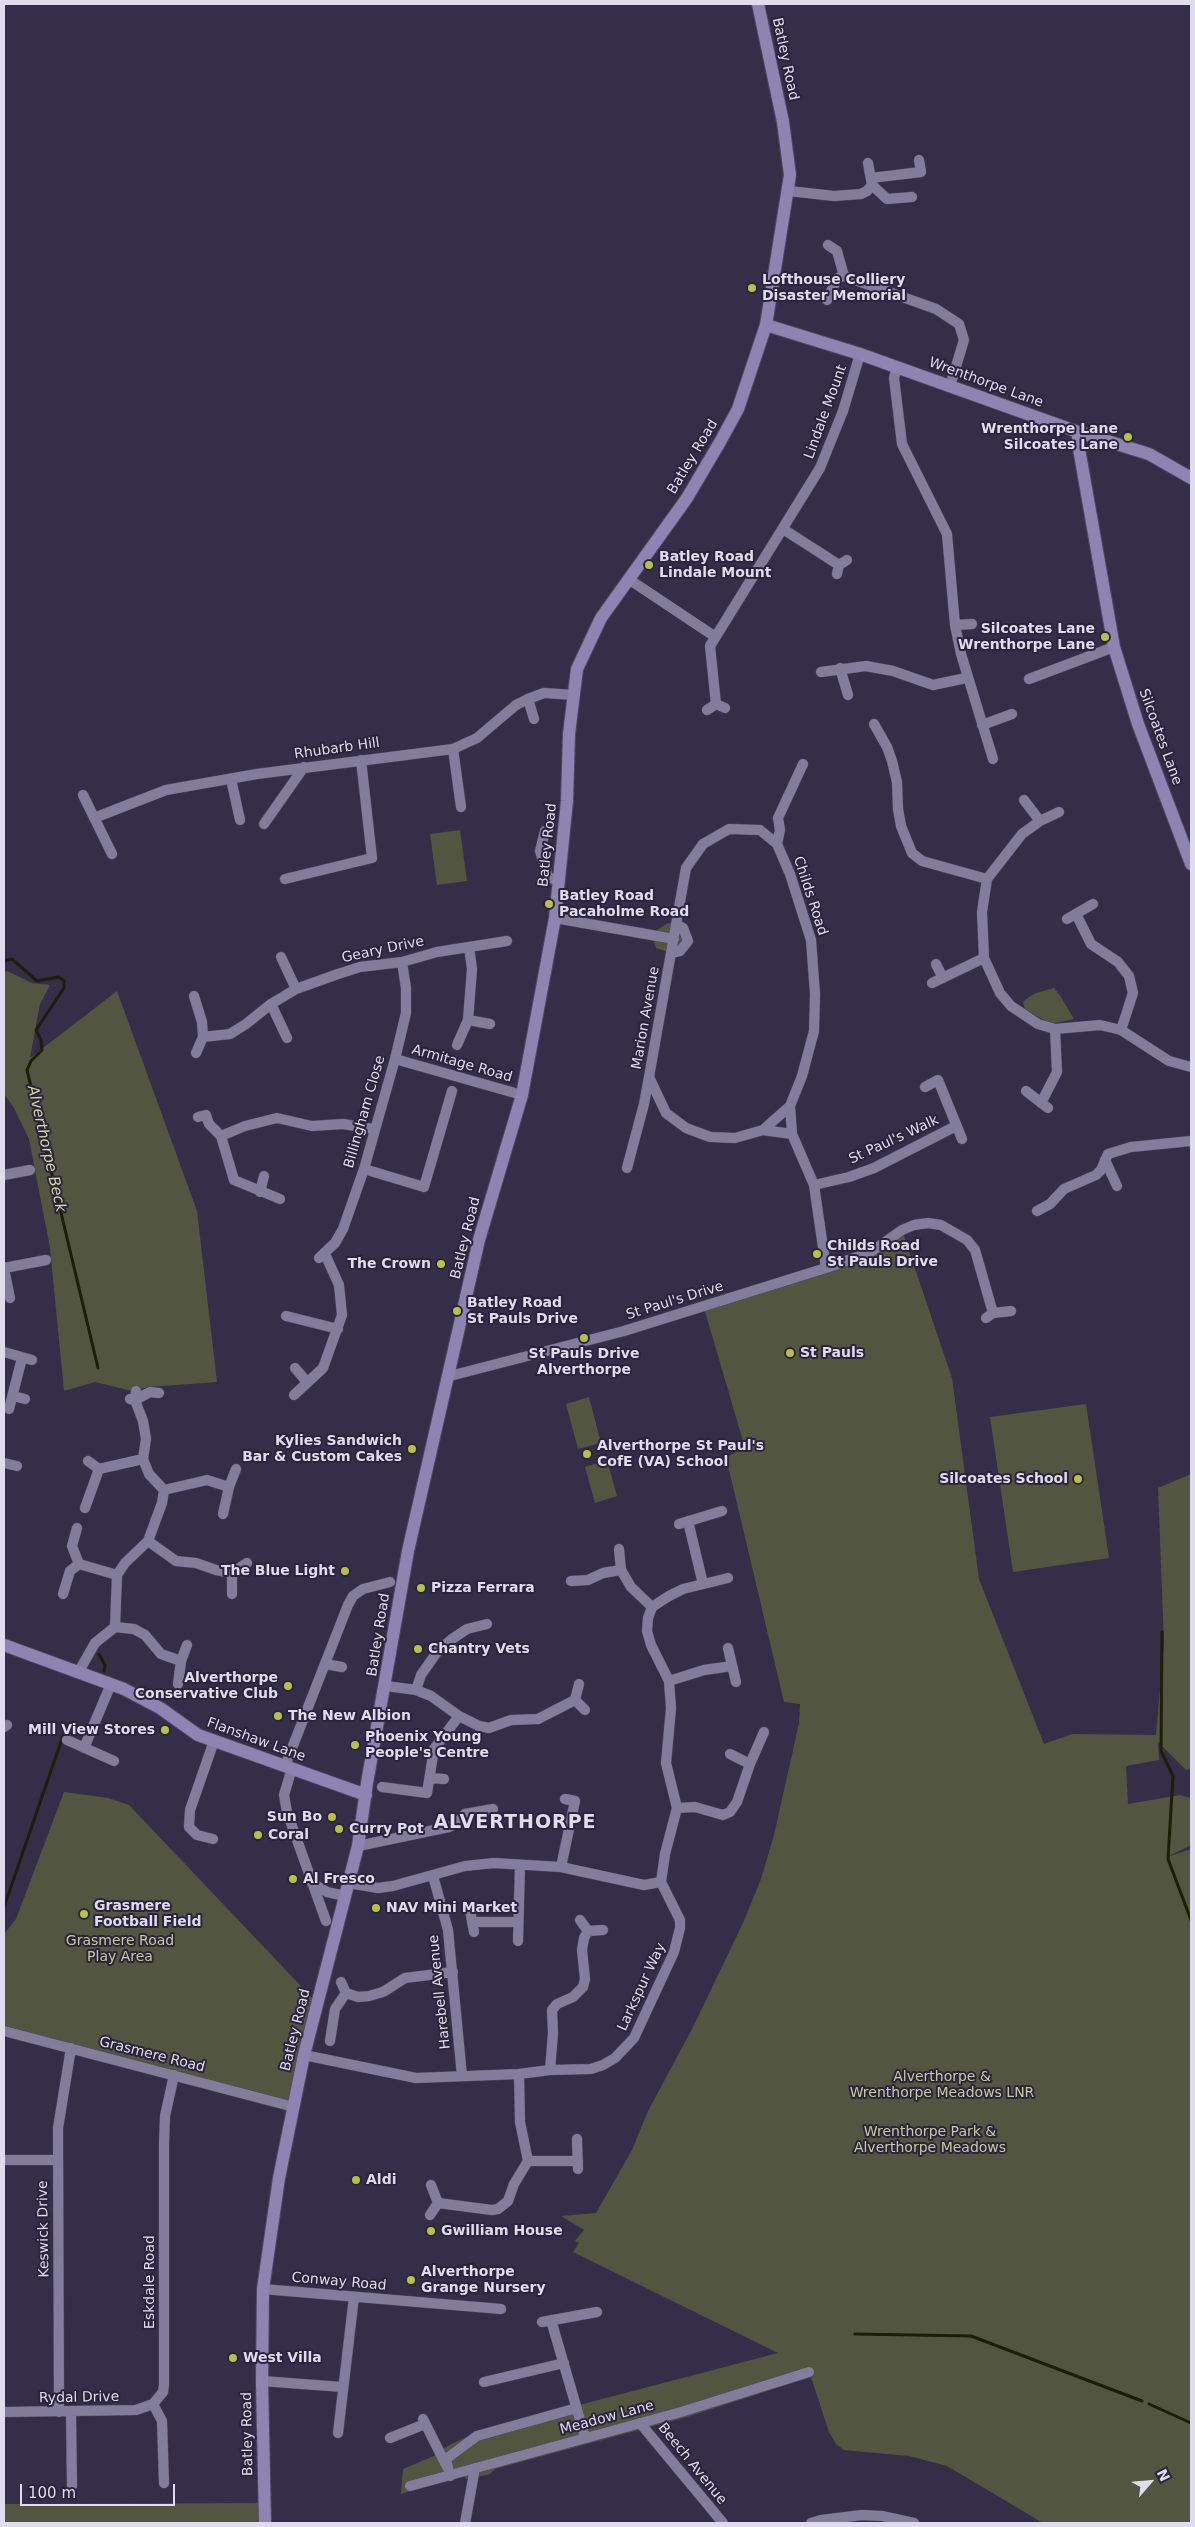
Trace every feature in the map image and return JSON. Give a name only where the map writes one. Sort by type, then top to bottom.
[{"type":"street","name":"Batley Road","points":[[265,2523],[262,2381],[263,2289],[278,2178],[304,2055],[358,1846],[405,1570],[480,1240],[522,1095],[555,918],[567,801],[569,734],[577,669],[601,618],[687,498],[720,442],[738,409],[766,325],[789,191],[790,175],[783,122],[758,4]]},
{"type":"street","points":[[789,191],[834,196],[852,195],[867,191],[874,180],[921,172],[919,160]]},
{"type":"street","points":[[868,164],[874,180],[887,199],[912,197]]},
{"type":"street","points":[[828,245],[837,251],[843,274]]},
{"type":"street","points":[[827,300],[837,280],[843,274]]},
{"type":"street","points":[[843,274],[936,309],[956,320],[961,327],[964,340],[950,386]]},
{"type":"street","name":"Wrenthorpe Lane","points":[[766,325],[860,354],[1078,432],[1149,454],[1191,478]]},
{"type":"street","name":"Lindale Mount","points":[[716,707],[710,646],[714,636],[820,468],[843,411],[860,354]]},
{"type":"street","points":[[896,367],[894,378],[902,444],[947,534],[955,625],[966,678],[993,759]]},
{"type":"street","name":"Silcoates Lane","points":[[1078,432],[1078,443],[1114,646],[1138,724],[1191,864]]},
{"type":"street","points":[[783,528],[841,566]]},
{"type":"street","points":[[630,580],[714,636]]},
{"type":"street","points":[[955,625],[972,624]]},
{"type":"street","points":[[1029,679],[1114,646]]},
{"type":"street","points":[[821,672],[840,668],[877,668],[933,685],[966,678]]},
{"type":"street","points":[[840,668],[848,695]]},
{"type":"street","name":"Rhubarb Hill","points":[[94,818],[166,790],[304,767],[453,749],[477,738],[516,706],[528,699],[544,693],[574,695]]},
{"type":"street","points":[[528,699],[534,719]]},
{"type":"street","points":[[982,725],[1012,714]]},
{"type":"street","points":[[874,729],[897,782],[899,817],[912,853],[922,861],[987,879]]},
{"type":"street","points":[[453,749],[460,806]]},
{"type":"street","points":[[285,878],[372,858],[361,760]]},
{"type":"street","name":"Childs Road","points":[[803,764],[778,818],[780,830],[777,844],[795,889],[811,940],[815,994],[814,1031],[802,1076],[790,1106],[792,1134],[814,1185]]},
{"type":"street","points":[[264,824],[304,767]]},
{"type":"street","points":[[232,779],[240,820]]},
{"type":"street","points":[[83,795],[112,854]]},
{"type":"street","points":[[1024,800],[1040,821]]},
{"type":"street","points":[[1059,812],[1040,821],[1022,834],[987,879],[982,912],[984,958],[1000,993],[1011,1006],[1038,1024],[1055,1029],[1100,1025],[1122,1030],[1169,1061],[1191,1068]]},
{"type":"street","points":[[777,844],[760,830],[778,818]]},
{"type":"street","name":"Marion Avenue","points":[[760,830],[729,829],[703,844],[686,868],[648,1077],[658,1100],[666,1112],[686,1128],[710,1137],[734,1138],[763,1130],[792,1134]]},
{"type":"street","points":[[545,831],[540,851],[548,878],[559,880]]},
{"type":"street","points":[[1093,904],[1072,917],[1087,932],[1091,944],[1118,962],[1128,976],[1133,993],[1122,1030]]},
{"type":"street","points":[[555,918],[674,939]]},
{"type":"street","points":[[671,953],[680,951],[688,941],[683,928],[676,924]]},
{"type":"street","name":"Geary Drive","points":[[203,1037],[230,1034],[272,1004],[296,989],[316,980],[360,967],[402,962],[437,952],[507,941]]},
{"type":"street","points":[[457,1045],[468,1020],[472,969],[469,947]]},
{"type":"street","points":[[281,957],[296,989]]},
{"type":"street","points":[[932,984],[984,958]]},
{"type":"street","name":"Billingham Close","points":[[338,1330],[342,1315],[339,1285],[322,1256],[343,1229],[364,1169],[395,1059],[406,1014],[406,988],[402,962]]},
{"type":"street","points":[[936,964],[943,978]]},
{"type":"street","points":[[194,996],[202,1022],[203,1037],[196,1053]]},
{"type":"street","points":[[272,1004],[287,1038]]},
{"type":"street","points":[[468,1020],[490,1024]]},
{"type":"street","points":[[1026,1091],[1045,1106],[1057,1072],[1055,1029]]},
{"type":"street","name":"Armitage Road","points":[[395,1059],[522,1095]]},
{"type":"street","points":[[627,1168],[644,1104],[648,1077]]},
{"type":"street","points":[[925,1087],[938,1080],[962,1138]]},
{"type":"street","points":[[364,1169],[424,1187],[452,1091]]},
{"type":"street","points":[[644,1104],[658,1100]]},
{"type":"street","name":"Marion Avenue","points":[[763,1130],[790,1106]]},
{"type":"street","points":[[198,1117],[206,1115],[209,1124],[220,1136],[234,1180],[280,1199]]},
{"type":"street","points":[[220,1136],[245,1126],[278,1118],[312,1126],[343,1124],[374,1129]]},
{"type":"street","name":"St Paul's Walk","points":[[814,1185],[849,1177],[874,1168],[956,1126]]},
{"type":"street","points":[[1104,1155],[1130,1147],[1191,1140]]},
{"type":"street","points":[[1104,1155],[1117,1186]]},
{"type":"street","points":[[1037,1211],[1050,1204],[1064,1189],[1096,1175],[1101,1170],[1104,1155]]},
{"type":"street","points":[[4,1174],[30,1170]]},
{"type":"street","points":[[260,1192],[264,1176]]},
{"type":"street","points":[[814,1185],[826,1268]]},
{"type":"street","name":"St Paul's Drive","points":[[450,1376],[624,1331],[826,1268],[871,1252],[902,1230],[914,1225],[928,1223],[942,1225],[968,1240],[975,1250],[989,1316],[1011,1311]]},
{"type":"street","points":[[10,1298],[4,1269],[46,1260]]},
{"type":"street","points":[[286,1316],[338,1330],[323,1368],[294,1395]]},
{"type":"street","points":[[4,1352],[27,1359],[9,1409]]},
{"type":"street","points":[[295,1368],[307,1382]]},
{"type":"street","points":[[159,1393],[150,1392],[133,1397],[143,1420],[146,1439],[143,1459],[149,1474],[164,1490]]},
{"type":"street","points":[[13,1396],[26,1399]]},
{"type":"street","points":[[99,1469],[143,1459]]},
{"type":"street","points":[[88,1460],[99,1469]]},
{"type":"street","points":[[4,1463],[17,1466]]},
{"type":"street","points":[[85,1508],[99,1469]]},
{"type":"street","points":[[223,1514],[229,1487],[236,1469]]},
{"type":"street","points":[[164,1490],[207,1480],[229,1487]]},
{"type":"street","points":[[115,1627],[117,1575],[125,1563],[148,1541],[154,1528],[164,1490]]},
{"type":"street","points":[[703,1584],[683,1523],[722,1511]]},
{"type":"street","points":[[77,1528],[72,1546],[79,1564]]},
{"type":"street","points":[[148,1541],[176,1561],[196,1563],[216,1570],[232,1573],[247,1563]]},
{"type":"street","points":[[619,1549],[621,1570],[631,1587],[652,1607]]},
{"type":"street","points":[[79,1564],[117,1575]]},
{"type":"street","points":[[63,1594],[70,1571],[79,1564]]},
{"type":"street","points":[[571,1581],[588,1580],[603,1573],[621,1570]]},
{"type":"street","points":[[232,1573],[232,1594]]},
{"type":"street","points":[[348,1883],[378,1888],[477,1864],[561,1867],[644,1885],[661,1882],[664,1854],[677,1808],[666,1763],[671,1708],[670,1681],[651,1644],[647,1631],[648,1618],[652,1607],[669,1596],[703,1584],[728,1578]]},
{"type":"street","points":[[326,1921],[287,1812],[284,1796],[289,1767],[325,1664],[353,1596],[363,1589],[390,1582]]},
{"type":"street","points":[[416,1690],[421,1675],[437,1652],[452,1639],[468,1629],[487,1624]]},
{"type":"street","points":[[78,1672],[95,1643],[115,1627],[134,1629],[145,1635],[161,1654],[181,1661]]},
{"type":"street","name":"Flanshaw Lane","points":[[4,1645],[111,1684],[160,1708],[198,1735],[366,1795]]},
{"type":"street","points":[[178,1684],[181,1661],[188,1645]]},
{"type":"street","points":[[728,1648],[736,1682]]},
{"type":"street","points":[[325,1664],[342,1667]]},
{"type":"street","points":[[670,1681],[704,1670],[732,1666]]},
{"type":"street","points":[[84,1748],[111,1684]]},
{"type":"street","points":[[386,1686],[416,1690],[431,1696],[458,1716],[474,1724],[489,1728],[511,1720],[538,1719],[575,1700],[579,1684]]},
{"type":"street","points":[[575,1700],[585,1710]]},
{"type":"street","points":[[382,1787],[427,1793],[434,1748],[458,1716]]},
{"type":"street","points":[[677,1808],[695,1807],[723,1815],[730,1812],[737,1802],[750,1764],[764,1732]]},
{"type":"street","points":[[67,1740],[114,1762]]},
{"type":"street","points":[[213,1839],[197,1835],[189,1827],[190,1810],[214,1741]]},
{"type":"street","points":[[730,1754],[750,1764]]},
{"type":"street","points":[[430,1778],[444,1779]]},
{"type":"street","points":[[561,1867],[575,1801],[565,1799]]},
{"type":"street","points":[[358,1846],[449,1827],[457,1823],[465,1814],[493,1808]]},
{"type":"street","points":[[518,1941],[520,1865]]},
{"type":"street","name":"Harebell Avenue","points":[[433,1876],[448,1930],[462,2076]]},
{"type":"street","points":[[312,1882],[327,1892],[345,1896]]},
{"type":"street","name":"Larkspur Way","points":[[304,2055],[407,2077],[428,2079],[519,2074],[550,2070],[591,2069],[604,2065],[615,2058],[634,2038],[674,1952],[680,1920],[661,1882]]},
{"type":"street","points":[[470,1910],[473,1927],[518,1922]]},
{"type":"street","points":[[580,1920],[588,1931]]},
{"type":"street","points":[[588,1931],[603,1930]]},
{"type":"street","points":[[550,2070],[553,2033],[552,2010],[557,2004],[572,1997],[583,1987],[585,1979],[582,1950],[584,1938],[588,1931]]},
{"type":"street","points":[[346,1993],[369,1996],[383,1992],[405,1978],[453,1972]]},
{"type":"street","points":[[340,1982],[346,1993]]},
{"type":"street","points":[[330,2041],[335,2009],[346,1993]]},
{"type":"street","name":"Grasmere Road","points":[[4,2030],[294,2108]]},
{"type":"street","name":"Keswick Drive","points":[[59,2412],[57,2160],[59,2119],[71,2048]]},
{"type":"street","points":[[438,2202],[492,2210],[498,2209],[508,2200],[514,2184],[528,2161],[520,2122],[519,2074]]},
{"type":"street","name":"Eskdale Road","points":[[153,2404],[163,2392],[164,2385],[164,2143],[165,2116],[174,2075]]},
{"type":"street","points":[[528,2161],[578,2165],[577,2139]]},
{"type":"street","points":[[4,2160],[57,2160]]},
{"type":"street","points":[[431,2186],[438,2202]]},
{"type":"street","points":[[430,2215],[438,2202]]},
{"type":"street","name":"Conway Road","points":[[263,2289],[501,2309]]},
{"type":"street","points":[[338,2433],[354,2297]]},
{"type":"street","points":[[585,2437],[564,2363],[547,2321],[597,2312]]},
{"type":"street","points":[[483,2382],[564,2363]]},
{"type":"street","name":"Meadow Lane","points":[[410,2486],[449,2472],[476,2468],[681,2412],[809,2372]]},
{"type":"street","points":[[262,2381],[342,2387]]},
{"type":"street","points":[[153,2404],[162,2421],[164,2483]]},
{"type":"street","name":"Rydal Drive","points":[[4,2412],[136,2410],[153,2404]]},
{"type":"street","points":[[449,2472],[446,2459],[477,2436],[577,2408]]},
{"type":"street","points":[[71,2411],[72,2486]]},
{"type":"street","points":[[390,2438],[424,2421],[449,2472]]},
{"type":"street","name":"Beech Avenue","points":[[640,2423],[723,2523]]},
{"type":"street","points":[[465,2523],[476,2468]]},
{"type":"street","points":[[811,2523],[829,2518],[862,2515],[882,2516],[914,2523]]},
{"type":"green space","points":[[460,830],[467,881],[437,885],[430,834]]},
{"type":"green space","points":[[668,923],[676,924],[688,941],[671,953],[656,948],[654,943],[657,930]]},
{"type":"green space","points":[[7,971],[32,983],[50,985],[40,1004],[30,1058],[117,991],[197,1211],[217,1382],[148,1387],[132,1391],[95,1382],[64,1391],[50,1248],[29,1139],[14,1108],[4,1094],[4,972]]},
{"type":"green space","points":[[1054,988],[1074,1019],[1050,1024],[1025,1009],[1023,1002],[1029,997]]},
{"type":"green space","name":"Wrenthorpe Park & Alverthorpe Meadows","points":[[902,1230],[952,1378],[979,1579],[1044,1744],[1072,1734],[1156,1735],[1164,1644],[1158,1488],[1191,1474],[1191,1769],[1186,1770],[1158,1742],[1159,1760],[1126,1766],[1128,1804],[1180,1795],[1191,1798],[1191,1845],[1167,1857],[1191,1849],[1191,2523],[1043,2523],[947,2466],[909,2456],[844,2450],[836,2444],[829,2432],[811,2377],[687,2417],[495,2469],[490,2474],[467,2479],[462,2475],[401,2494],[403,2469],[436,2455],[444,2448],[476,2432],[778,2353],[573,2252],[579,2243],[575,2241],[584,2230],[561,2216],[596,2213],[632,2150],[648,2111],[693,2027],[743,1923],[761,1879],[774,1835],[799,1723],[800,1704],[784,1702],[726,1457],[745,1448],[704,1308],[851,1260]]},
{"type":"green space","points":[[589,1397],[601,1443],[578,1449],[566,1404]]},
{"type":"green space","points":[[1086,1404],[1109,1558],[1013,1572],[990,1417]]},
{"type":"green space","points":[[607,1460],[617,1496],[595,1503],[585,1467]]},
{"type":"green space","name":"Grasmere Road Play Area","points":[[64,1792],[108,1798],[129,1805],[318,2004],[294,2107],[4,2031],[4,1934],[16,1919]]},
{"type":"green space","points":[[264,2503],[265,2523],[4,2523],[4,2504]]},
{"type":"waterway","name":"Alverthorpe Beck","points":[[4,961],[12,959],[37,981],[59,977],[64,981],[64,988],[36,1030],[41,1040],[42,1050],[31,1061],[27,1070],[98,1368]]},
{"type":"waterway","points":[[1162,1632],[1161,1751],[1173,1776],[1168,1859],[1191,1920]]},
{"type":"waterway","name":"Alverthorpe Beck","points":[[99,1654],[105,1665],[104,1671]]},
{"type":"waterway","name":"Alverthorpe Beck","points":[[4,1907],[64,1733]]},
{"type":"waterway","points":[[855,2334],[971,2336],[1142,2401]]},
{"type":"waterway","points":[[1149,2404],[1191,2423]]},
{"type":"place","name":"Lofthouse Colliery Disaster Memorial","points":[[752,288]]},
{"type":"place","name":"Wrenthorpe Lane Silcoates Lane","points":[[1128,437]]},
{"type":"place","name":"Batley Road Lindale Mount","points":[[649,565]]},
{"type":"place","name":"Silcoates Lane Wrenthorpe Lane","points":[[1105,637]]},
{"type":"place","name":"Batley Road Pacaholme Road","points":[[549,904]]},
{"type":"place","name":"Childs Road St Pauls Drive","points":[[817,1254]]},
{"type":"place","name":"The Crown","points":[[441,1264]]},
{"type":"place","name":"Batley Road St Pauls Drive","points":[[457,1311]]},
{"type":"place","name":"St Pauls Drive Alverthorpe","points":[[584,1338]]},
{"type":"place","name":"St Pauls","points":[[790,1353]]},
{"type":"place","name":"Kylies Sandwich Bar & Custom Cakes","points":[[412,1449]]},
{"type":"place","name":"Alverthorpe St Paul's CofE (VA) School","points":[[587,1454]]},
{"type":"place","name":"Silcoates School","points":[[1078,1479]]},
{"type":"place","name":"The Blue Light","points":[[345,1571]]},
{"type":"place","name":"Pizza Ferrara","points":[[421,1588]]},
{"type":"place","name":"Chantry Vets","points":[[418,1649]]},
{"type":"place","name":"Alverthorpe Conservative Club","points":[[288,1686]]},
{"type":"place","name":"The New Albion","points":[[278,1716]]},
{"type":"place","name":"Mill View Stores","points":[[165,1730]]},
{"type":"place","name":"Phoenix Young People's Centre","points":[[355,1745]]},
{"type":"place","name":"Sun Bo","points":[[332,1817]]},
{"type":"place","name":"Curry Pot","points":[[339,1829]]},
{"type":"place","name":"Coral","points":[[258,1835]]},
{"type":"place","name":"Al Fresco","points":[[293,1879]]},
{"type":"place","name":"NAV Mini Market","points":[[376,1908]]},
{"type":"place","name":"Grasmere Football Field","points":[[84,1914]]},
{"type":"place","name":"Aldi","points":[[356,2180]]},
{"type":"place","name":"Gwilliam House","points":[[431,2231]]},
{"type":"place","name":"Alverthorpe Grange Nursery","points":[[411,2280]]},
{"type":"place","name":"West Villa","points":[[233,2358]]},
{"type":"district","name":"ALVERTHORPE","points":[[515,1823]]},
{"type":"park label","name":"Alverthorpe & Wrenthorpe Meadows LNR","points":[[942,2086]]}]
